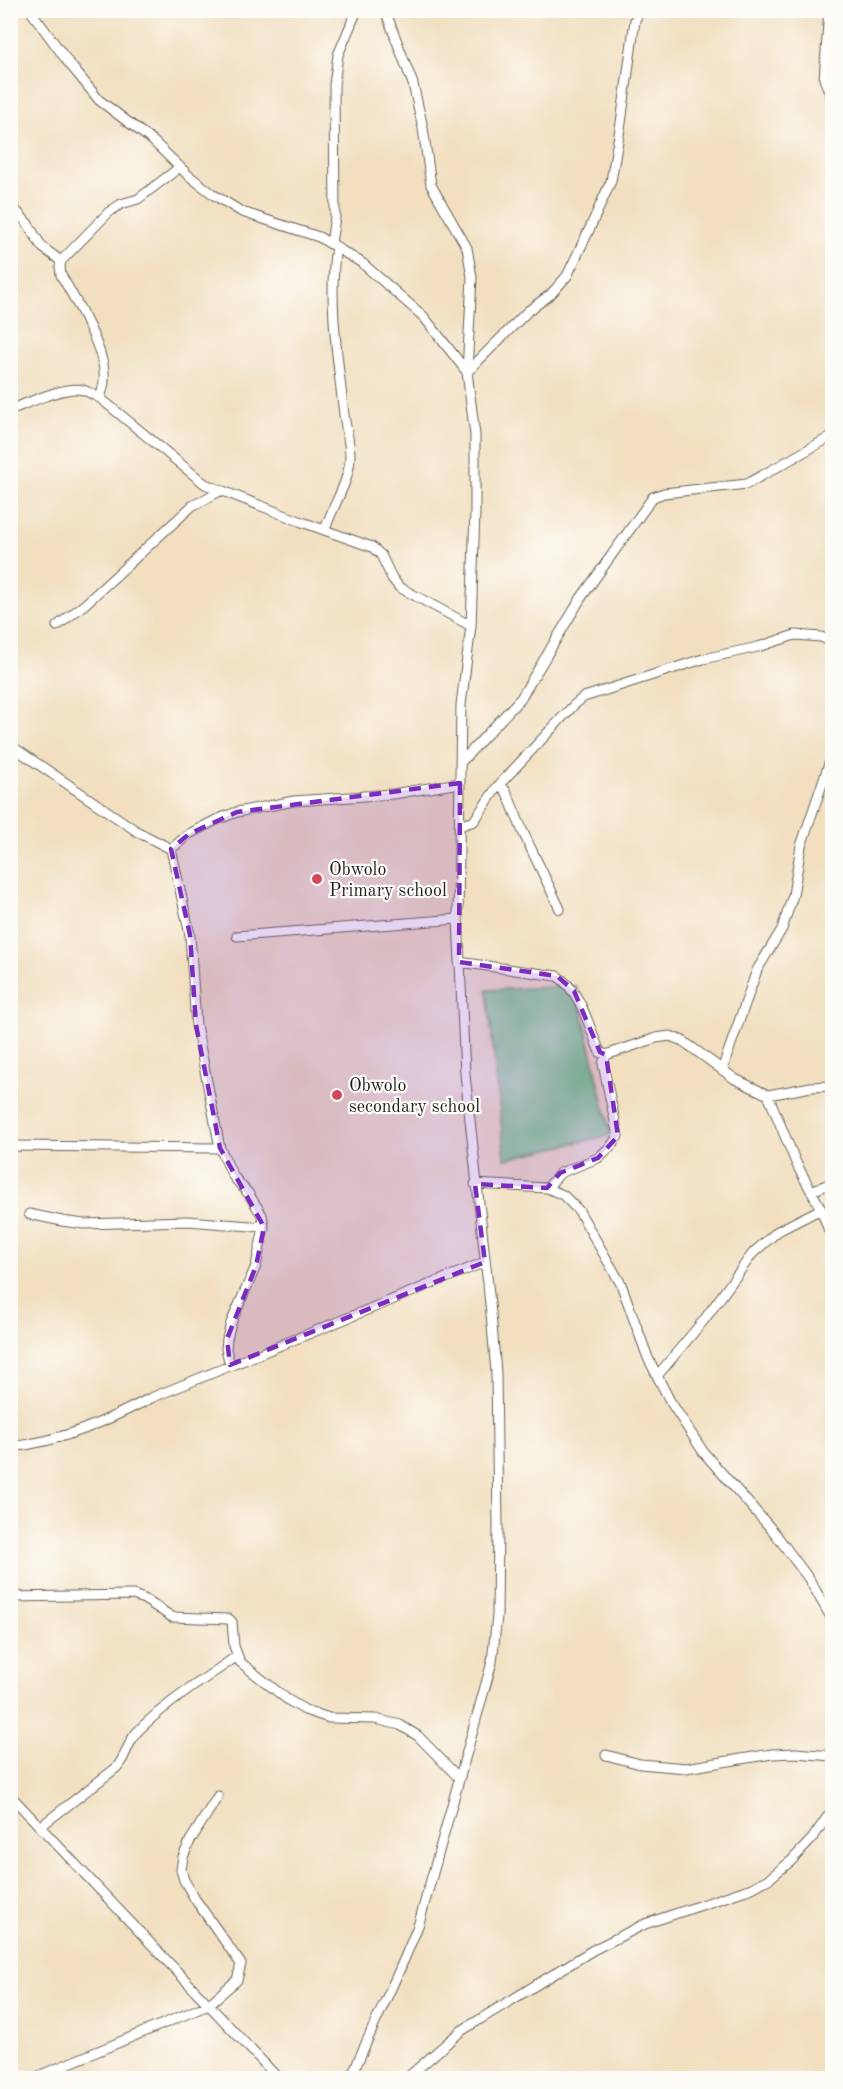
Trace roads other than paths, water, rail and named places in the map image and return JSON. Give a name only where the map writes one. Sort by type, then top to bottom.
[{"type":"street","points":[[30,10],[99,100],[153,141],[180,167],[214,195],[242,212],[319,237],[362,263],[424,317],[468,372]]},
{"type":"street","points":[[325,530],[345,481],[350,457],[335,342],[332,297],[335,217],[334,85],[338,56],[357,10]]},
{"type":"street","points":[[351,2079],[404,1964],[419,1923],[492,1662],[497,1616],[496,1373],[465,1074],[458,919],[461,705],[471,626],[475,511],[475,446],[468,372],[472,277],[467,248],[431,185],[423,128],[413,84],[385,10]]},
{"type":"street","points":[[468,372],[528,311],[551,294],[567,276],[590,228],[610,181],[621,123],[635,20],[640,10]]},
{"type":"street","points":[[829,10],[824,79],[832,99]]},
{"type":"street","points":[[100,398],[105,378],[102,360],[91,331],[62,275],[61,261],[109,212],[122,204],[138,199],[180,167]]},
{"type":"street","points":[[10,204],[28,224],[42,247],[61,261]]},
{"type":"street","points":[[10,410],[73,389],[83,390],[100,398],[205,484],[372,547],[381,555],[399,587],[471,626]]},
{"type":"street","points":[[461,762],[521,698],[581,598],[653,497],[664,493],[747,483],[832,436]]},
{"type":"street","points":[[57,626],[84,605],[192,506],[220,491]]},
{"type":"street","points":[[459,826],[474,820],[500,784],[584,697],[703,659],[758,647],[795,635],[821,637],[832,642]]},
{"type":"street","points":[[10,745],[138,832],[171,849]]},
{"type":"street","points":[[722,1070],[757,969],[782,929],[793,895],[801,846],[832,754]]},
{"type":"street","points":[[171,849],[189,834],[237,812],[294,801],[393,794],[460,783]]},
{"type":"street","points":[[500,784],[507,792],[523,832],[560,909]]},
{"type":"street","points":[[171,849],[190,935],[196,1025],[220,1148],[233,1176],[248,1193],[262,1215],[264,1227],[256,1266],[226,1339],[230,1365]]},
{"type":"street","points":[[237,936],[458,919]]},
{"type":"street","points":[[459,962],[557,976],[567,982],[574,991],[600,1052],[606,1055],[656,1038],[670,1036],[683,1041],[735,1079],[768,1095],[811,1087],[832,1086]]},
{"type":"street","points":[[547,1188],[560,1173],[598,1158],[618,1136],[603,1064],[606,1055]]},
{"type":"street","points":[[768,1095],[797,1166],[821,1209],[832,1239]]},
{"type":"street","points":[[10,1146],[220,1148]]},
{"type":"street","points":[[811,1191],[832,1183]]},
{"type":"street","points":[[475,1184],[547,1188],[563,1195],[579,1211],[621,1284],[648,1358],[670,1401],[704,1453],[774,1532],[809,1579],[832,1619]]},
{"type":"street","points":[[657,1376],[704,1320],[753,1253],[778,1231],[821,1209]]},
{"type":"street","points":[[29,1214],[84,1224],[188,1221],[264,1227]]},
{"type":"street","points":[[10,1447],[59,1438],[97,1425],[151,1398],[485,1262]]},
{"type":"street","points":[[10,1597],[134,1595],[172,1617],[229,1619],[232,1622],[240,1662],[288,1700],[305,1710],[329,1718],[375,1719],[400,1725],[418,1736],[459,1778]]},
{"type":"street","points":[[40,1827],[116,1768],[121,1763],[132,1738],[154,1717],[237,1656]]},
{"type":"street","points":[[606,1755],[640,1764],[686,1768],[772,1754],[832,1756]]},
{"type":"street","points":[[10,1796],[278,2079]]},
{"type":"street","points":[[33,2079],[208,2005],[237,1980],[241,1964],[195,1899],[184,1881],[182,1870],[183,1857],[190,1841],[218,1796]]},
{"type":"street","points":[[407,2079],[461,2031],[593,1950],[645,1924],[752,1888],[770,1878],[791,1861],[812,1839],[832,1810]]},
{"type":"place","name":"Obwolo Primary school","points":[[317,879]]},
{"type":"place","name":"Obwolo secondary school","points":[[337,1095]]}]
